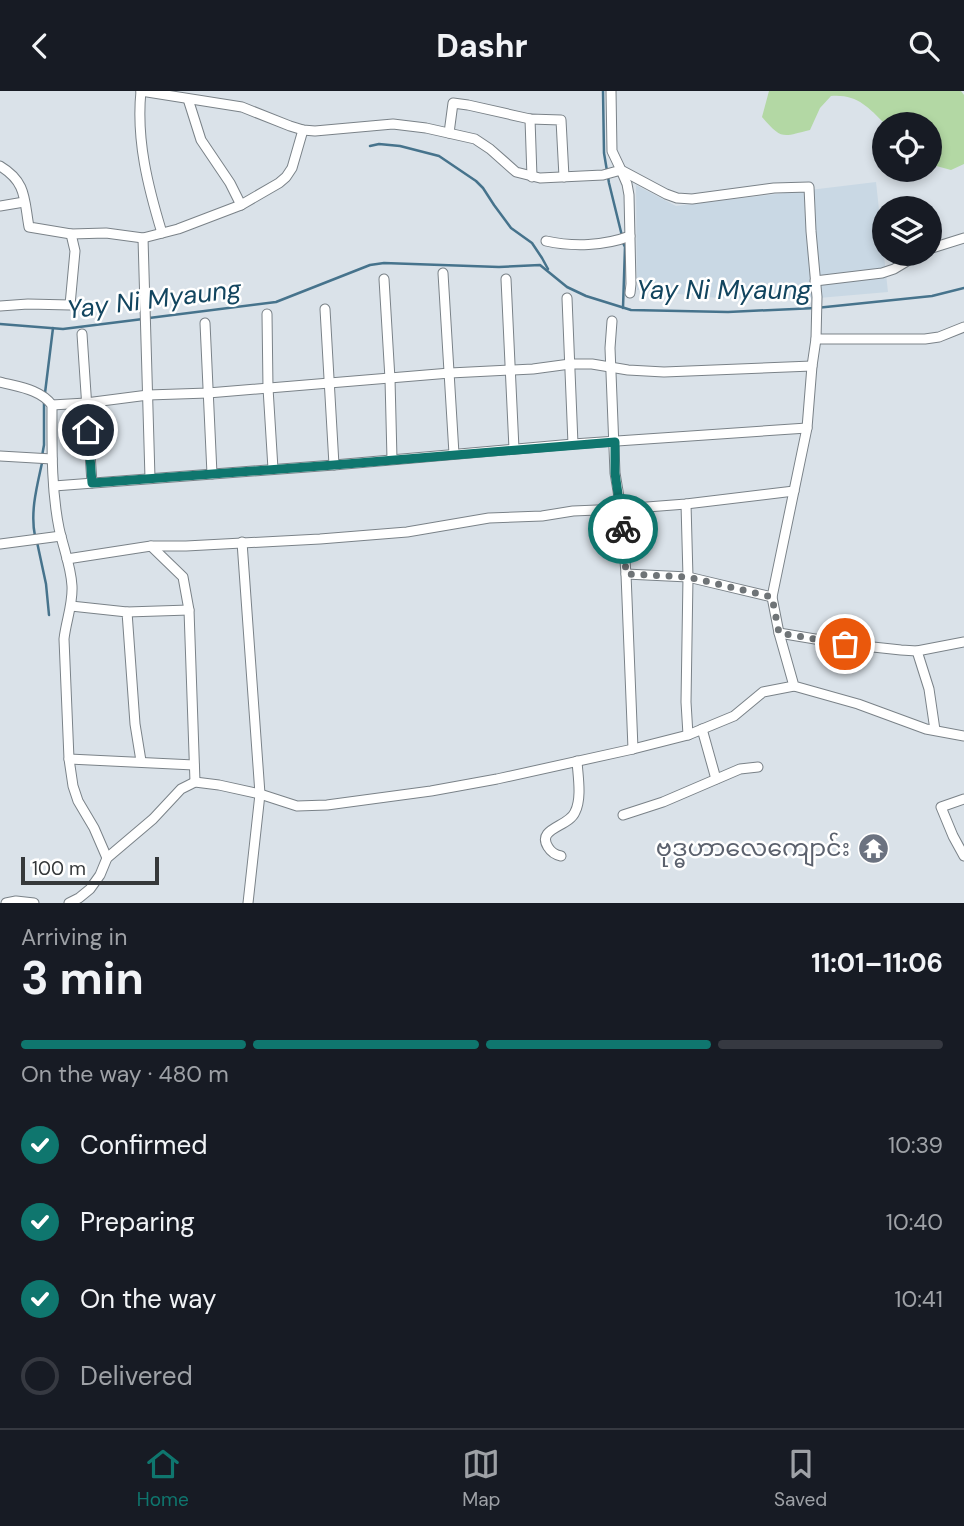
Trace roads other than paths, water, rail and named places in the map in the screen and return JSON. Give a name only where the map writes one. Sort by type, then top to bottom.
[{"type":"street","points":[[162,233],[147,183],[142,150],[139,109],[141,91],[242,107],[303,130],[393,124],[426,128],[475,139],[516,172],[532,177],[551,179],[607,175],[621,170],[666,194],[685,199],[775,188],[809,187],[817,297],[817,339],[807,428],[772,597],[794,686]]},
{"type":"street","points":[[611,91],[612,151],[629,195],[624,238],[630,293]]},
{"type":"street","points":[[188,99],[201,140],[230,183],[241,205]]},
{"type":"street","points":[[449,133],[453,103],[530,119],[561,120],[564,177]]},
{"type":"street","points":[[530,119],[532,177]]},
{"type":"street","points":[[0,166],[23,188],[29,227],[71,235],[106,233],[143,238],[178,229],[241,205],[286,177],[292,168],[303,130]]},
{"type":"street","points":[[0,206],[24,202]]},
{"type":"street","points":[[0,306],[70,305],[75,251],[71,235]]},
{"type":"street","points":[[143,238],[150,478]]},
{"type":"street","points":[[546,241],[580,245],[624,238]]},
{"type":"street","points":[[942,245],[964,238]]},
{"type":"street","points":[[815,281],[882,274],[899,266]]},
{"type":"street","points":[[443,273],[454,454]]},
{"type":"street","points":[[384,279],[392,459]]},
{"type":"street","points":[[506,279],[514,449]]},
{"type":"street","points":[[567,298],[573,445]]},
{"type":"street","points":[[325,309],[334,465]]},
{"type":"street","points":[[267,314],[273,469]]},
{"type":"street","points":[[612,321],[615,473],[626,574],[633,749]]},
{"type":"street","points":[[205,323],[212,474]]},
{"type":"street","points":[[817,339],[925,339],[939,337],[964,327]]},
{"type":"street","points":[[82,334],[92,483]]},
{"type":"street","points":[[52,405],[148,395],[208,393],[570,364],[592,363],[628,370],[664,372],[812,366]]},
{"type":"street","points":[[0,382],[40,394],[52,405],[54,486],[72,585],[71,607],[64,639],[69,759],[78,801],[107,858]]},
{"type":"street","points":[[54,486],[807,428]]},
{"type":"street","points":[[0,456],[52,459]]},
{"type":"street","points":[[67,559],[151,546],[320,539],[407,532],[489,518],[542,516],[794,491]]},
{"type":"street","points":[[686,503],[688,734]]},
{"type":"street","points":[[0,544],[61,535]]},
{"type":"street","points":[[242,542],[260,794],[248,903]]},
{"type":"street","points":[[151,546],[183,577],[189,610],[195,782]]},
{"type":"street","points":[[626,574],[688,577],[772,597]]},
{"type":"street","points":[[71,607],[127,612],[189,610]]},
{"type":"street","points":[[127,612],[135,724],[141,761]]},
{"type":"street","points":[[779,633],[845,644],[917,651],[964,642]]},
{"type":"street","points":[[917,651],[929,689],[935,730]]},
{"type":"street","points":[[69,903],[90,889],[107,858],[153,819],[181,789],[195,782],[260,794],[297,806],[327,805],[444,788],[633,749],[688,734],[734,716],[763,692],[794,686],[858,703],[911,724],[964,736]]},
{"type":"street","points":[[702,729],[716,779]]},
{"type":"street","points":[[69,759],[194,765]]},
{"type":"street","points":[[561,856],[549,849],[546,837],[547,833],[567,822],[576,812],[577,761]]},
{"type":"street","points":[[623,815],[740,769],[758,767]]},
{"type":"street","points":[[964,799],[941,807],[964,856]]},
{"type":"street","points":[[6,903],[34,903]]},
{"type":"waterway","points":[[603,91],[604,153],[622,236]]},
{"type":"waterway","points":[[370,146],[400,146],[439,156],[476,181],[511,228],[532,243],[548,269]]},
{"type":"waterway","points":[[623,243],[623,308]]},
{"type":"waterway","name":"Yay Ni Myaung","points":[[149,318],[276,302],[370,265],[384,263],[499,267],[540,265],[567,287],[631,310],[728,312],[816,308],[932,296],[964,288]]},
{"type":"waterway","name":"Yay Ni Myaung","points":[[0,324],[63,329],[143,319]]},
{"type":"waterway","points":[[45,393],[53,328]]},
{"type":"waterway","points":[[42,456],[44,400]]},
{"type":"waterway","points":[[35,536],[34,508],[42,463]]},
{"type":"waterway","points":[[37,542],[49,615]]},
{"type":"place","name":"ဗုဒ္ဓဟာလေကျောင်း","points":[[873,848]]}]
